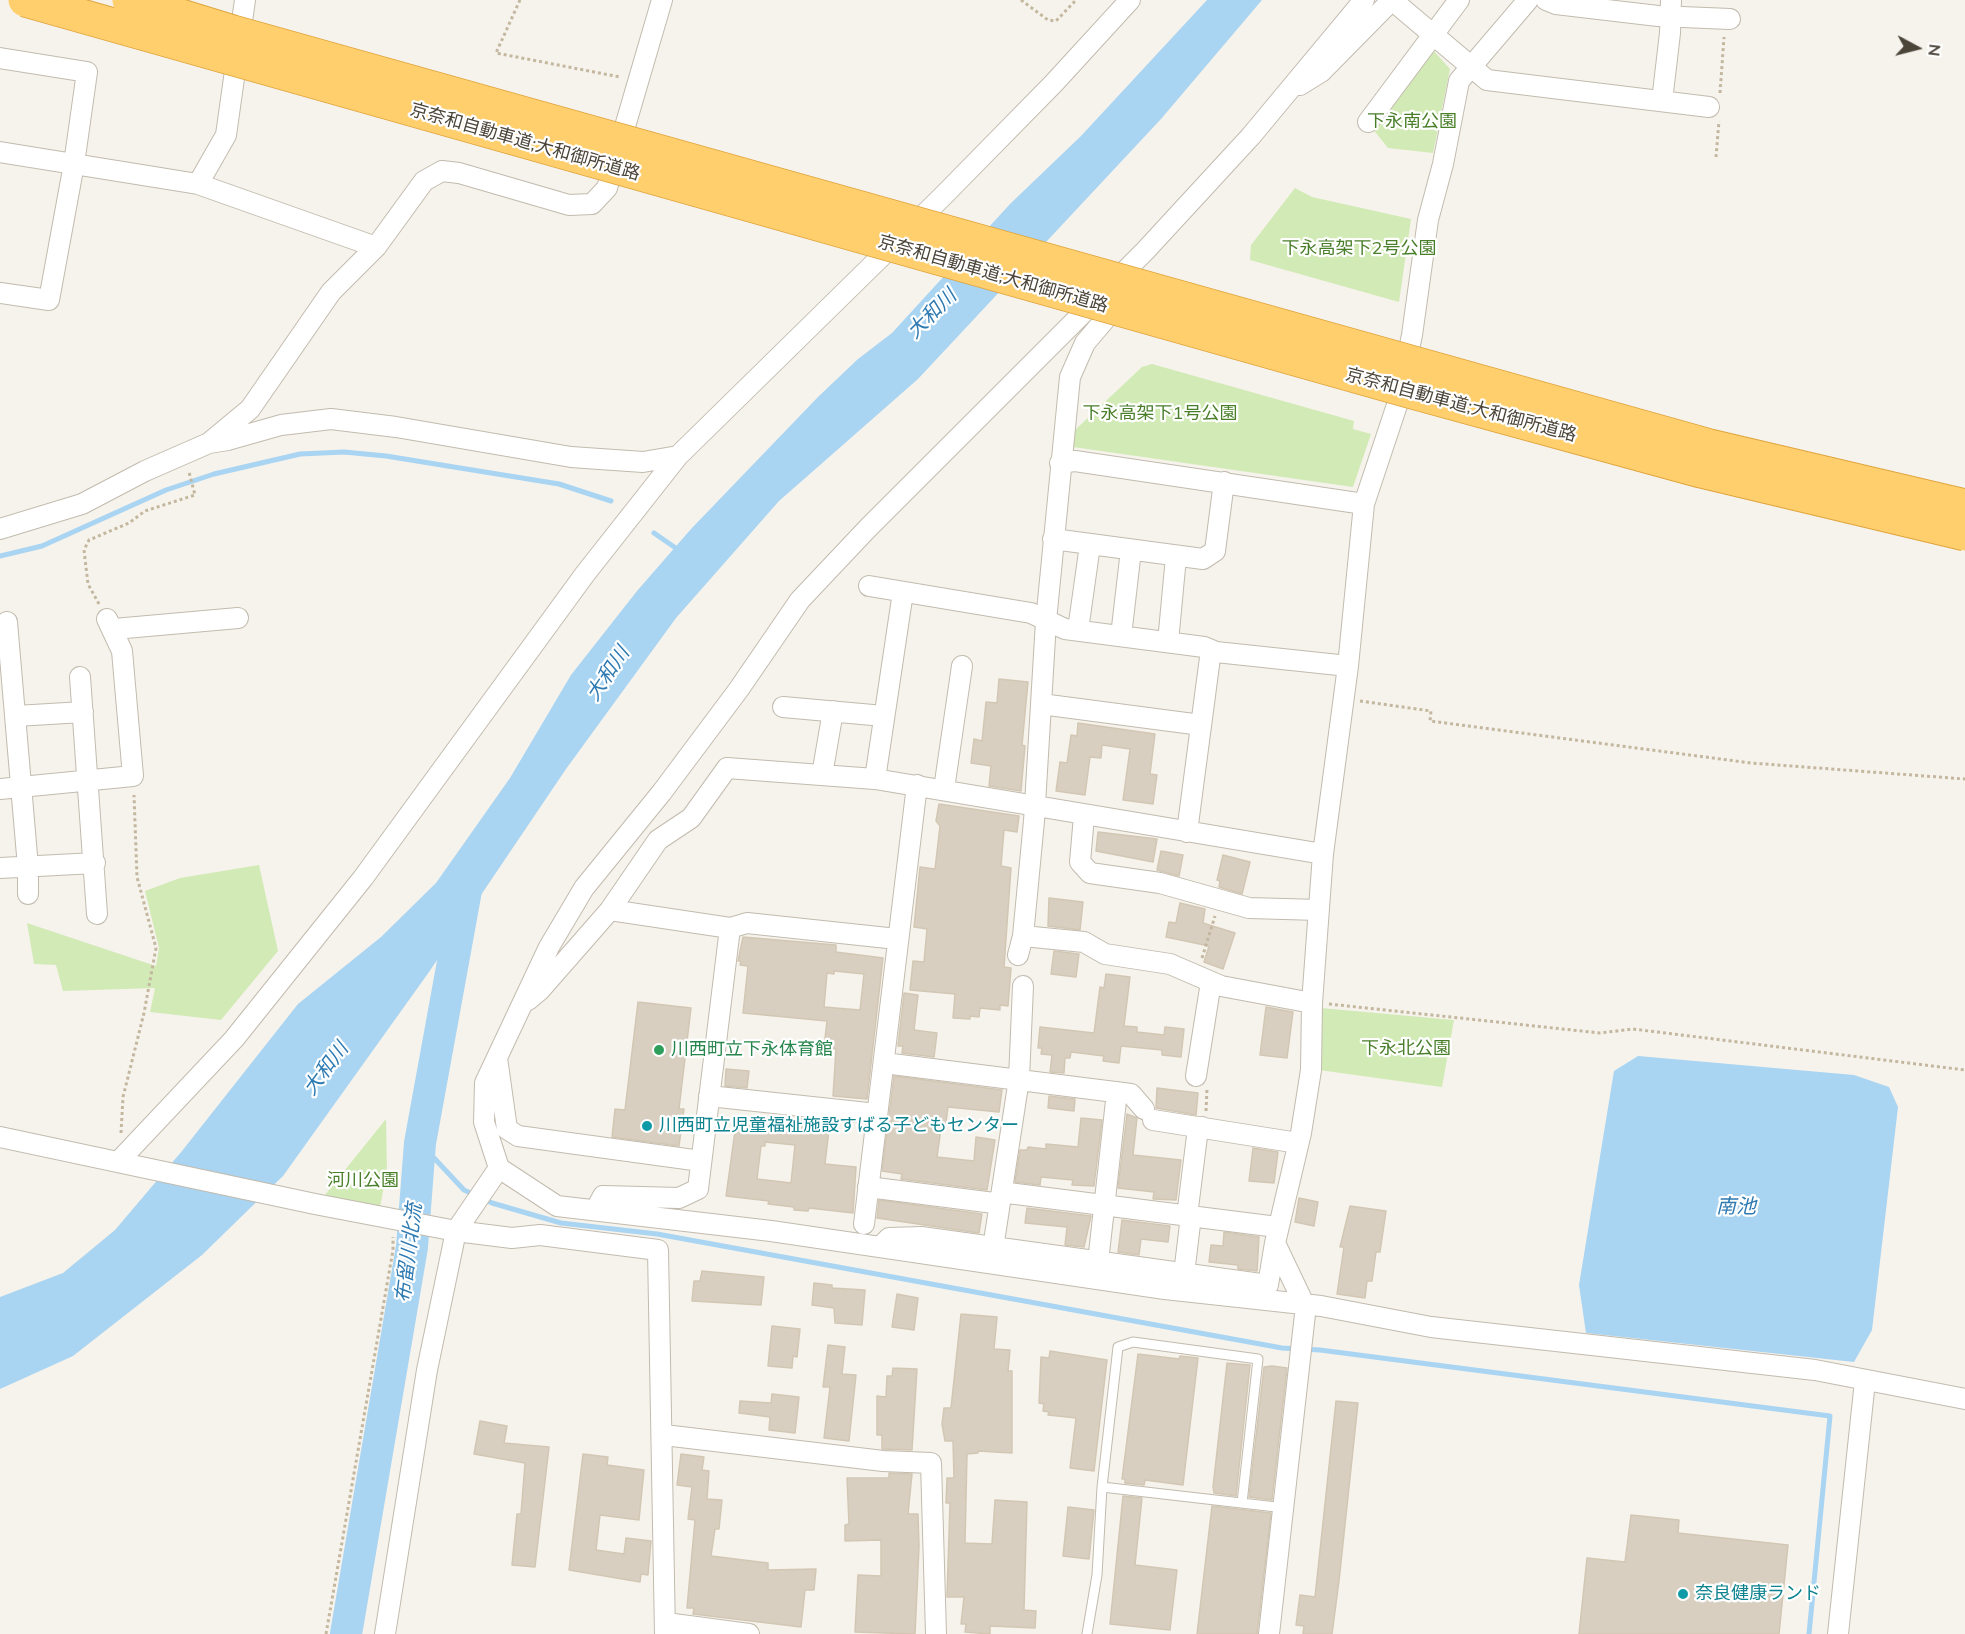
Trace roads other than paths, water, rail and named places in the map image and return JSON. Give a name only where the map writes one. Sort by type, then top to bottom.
[{"type":"highway","name":"京奈和自動車道;大和御所道路","points":[[25,0],[1405,390],[1701,471],[1965,534]]},
{"type":"highway","name":"京奈和自動車道;大和御所道路","points":[[129,0],[233,32],[1710,446],[1965,506]]},
{"type":"street","points":[[198,184],[226,135],[245,0]]},
{"type":"street","points":[[209,443],[250,409],[331,291],[376,247],[424,181],[442,171],[459,173],[569,205],[592,204],[607,188],[636,82],[662,0]]},
{"type":"street","points":[[123,1162],[234,1039],[349,896],[585,574],[678,456],[943,196],[1054,83],[1130,0]]},
{"type":"street","points":[[385,1634],[449,1230],[474,1205],[493,1175],[484,1122],[485,1083],[549,947],[585,888],[704,736],[801,600],[868,528],[1145,250],[1251,136],[1364,0]]},
{"type":"street","points":[[1290,88],[1306,82],[1321,72],[1392,0],[1487,80],[1716,107]]},
{"type":"street","points":[[1368,122],[1459,0]]},
{"type":"street","points":[[1268,1285],[1276,1235],[1298,1143],[1311,1070],[1311,1003],[1323,854],[1348,666],[1364,504],[1398,402],[1412,335],[1428,220],[1443,164],[1459,81],[1528,0]]},
{"type":"street","points":[[1545,0],[1556,4],[1670,8],[1730,19]]},
{"type":"street","points":[[1662,100],[1670,8]]},
{"type":"street","points":[[0,58],[87,72],[74,164],[49,300],[0,293]]},
{"type":"street","points":[[0,152],[198,184],[376,247]]},
{"type":"street","points":[[1145,250],[1137,281],[1085,343],[1070,377],[1053,539],[1035,805],[1020,946],[1083,942],[1105,954],[1170,964],[1204,979],[1311,1003]]},
{"type":"street","points":[[0,529],[82,504],[145,471],[209,443],[281,425],[331,419],[396,427],[571,456],[643,462],[678,456]]},
{"type":"street","points":[[1060,463],[1075,460],[1364,504]]},
{"type":"street","points":[[1053,539],[1203,559],[1215,551],[1224,482]]},
{"type":"street","points":[[1078,630],[1090,545]]},
{"type":"street","points":[[1120,636],[1131,550]]},
{"type":"street","points":[[1168,642],[1176,556]]},
{"type":"street","points":[[869,586],[1031,613],[1065,629],[1211,650],[1348,666]]},
{"type":"street","points":[[875,779],[903,592]]},
{"type":"street","points":[[0,789],[133,776],[122,651],[110,624],[238,618]]},
{"type":"street","points":[[7,622],[5,647],[16,716],[28,867],[28,894]]},
{"type":"street","points":[[1187,832],[1211,650]]},
{"type":"street","points":[[944,789],[962,666]]},
{"type":"street","points":[[80,677],[97,914]]},
{"type":"street","points":[[1041,704],[1201,725]]},
{"type":"street","points":[[783,707],[884,716]]},
{"type":"street","points":[[822,775],[832,711]]},
{"type":"street","points":[[16,716],[83,712]]},
{"type":"street","points":[[519,1007],[540,990],[610,910],[658,840],[691,818],[727,768],[875,779],[917,785],[1035,805],[1084,816],[1323,854]]},
{"type":"street","points":[[864,1224],[880,1074],[884,1063],[917,785]]},
{"type":"street","points":[[1084,816],[1080,862],[1090,873],[1160,883],[1249,908],[1319,910]]},
{"type":"street","points":[[0,868],[95,863]]},
{"type":"street","points":[[610,910],[730,928],[747,923],[897,939]]},
{"type":"street","points":[[596,1209],[603,1196],[679,1198],[698,1190],[730,928]]},
{"type":"street","points":[[1196,1076],[1204,979]]},
{"type":"street","points":[[993,1248],[1018,1079],[1023,986]]},
{"type":"street","points":[[497,1057],[507,1129],[518,1136],[701,1161]]},
{"type":"street","points":[[884,1063],[1131,1094],[1148,1115],[1202,1127],[1298,1143]]},
{"type":"street","points":[[1098,1262],[1117,1092]]},
{"type":"street","points":[[709,1096],[877,1114]]},
{"type":"street","points":[[1184,1274],[1197,1136],[1202,1127]]},
{"type":"street","points":[[0,1137],[449,1230],[512,1238],[541,1233],[658,1250],[664,1435],[665,1628],[749,1634]]},
{"type":"street","points":[[493,1175],[556,1208],[596,1209],[1289,1305],[1300,1297]]},
{"type":"street","points":[[868,1187],[994,1203],[1008,1193],[1189,1216],[1276,1235]]},
{"type":"street","points":[[541,1233],[556,1208]]},
{"type":"street","points":[[1269,1634],[1303,1337],[1300,1297],[1276,1235]]},
{"type":"street","points":[[880,1247],[889,1238],[921,1237],[1268,1285],[1300,1297],[1431,1328],[1815,1370],[1965,1399]]},
{"type":"street","points":[[1838,1634],[1865,1381]]},
{"type":"street","points":[[664,1435],[883,1461],[931,1464],[936,1634]]},
{"type":"lane","points":[[1087,1634],[1097,1575],[1102,1487],[1118,1347],[1133,1342],[1258,1359],[1242,1503]]},
{"type":"lane","points":[[1102,1487],[1285,1508]]},
{"type":"water","name":"大和川","points":[[1207,0],[1262,0],[1161,119],[918,379],[779,501],[676,618],[566,769],[429,972],[283,1176],[202,1255],[73,1356],[0,1389],[0,1297],[63,1273],[115,1230],[182,1151],[298,1004],[381,937],[436,883],[510,778],[571,675],[637,591],[691,529],[818,397],[858,359],[892,333],[1010,204],[1081,136]]},
{"type":"water","name":"南池","points":[[1638,1056],[1854,1075],[1889,1087],[1898,1107],[1872,1330],[1854,1362],[1586,1333],[1579,1285],[1614,1071]]},
{"type":"waterway","points":[[0,556],[42,546],[166,490],[214,474],[300,454],[344,452],[386,456],[559,484],[611,501]]},
{"type":"waterway","points":[[654,533],[680,551]]},
{"type":"waterway","name":"布留川北流","points":[[346,1634],[412,1247],[420,1143],[467,885]]},
{"type":"waterway","points":[[420,1143],[464,1190],[492,1203],[561,1223],[657,1234],[1282,1348],[1320,1350],[1830,1416],[1809,1634]]},
{"type":"place","name":"川西町立下永体育館","points":[[659,1050]]},
{"type":"place","name":"川西町立児童福祉施設すばる子どもセンター","points":[[647,1126]]},
{"type":"place","name":"奈良健康ランド","points":[[1683,1594]]},
{"type":"park label","name":"下永南公園","points":[[1412,122]]},
{"type":"park label","name":"下永高架下2号公園","points":[[1359,249]]},
{"type":"park label","name":"下永高架下1号公園","points":[[1160,414]]},
{"type":"park label","name":"下永北公園","points":[[1406,1049]]},
{"type":"park label","name":"河川公園","points":[[363,1181]]}]
